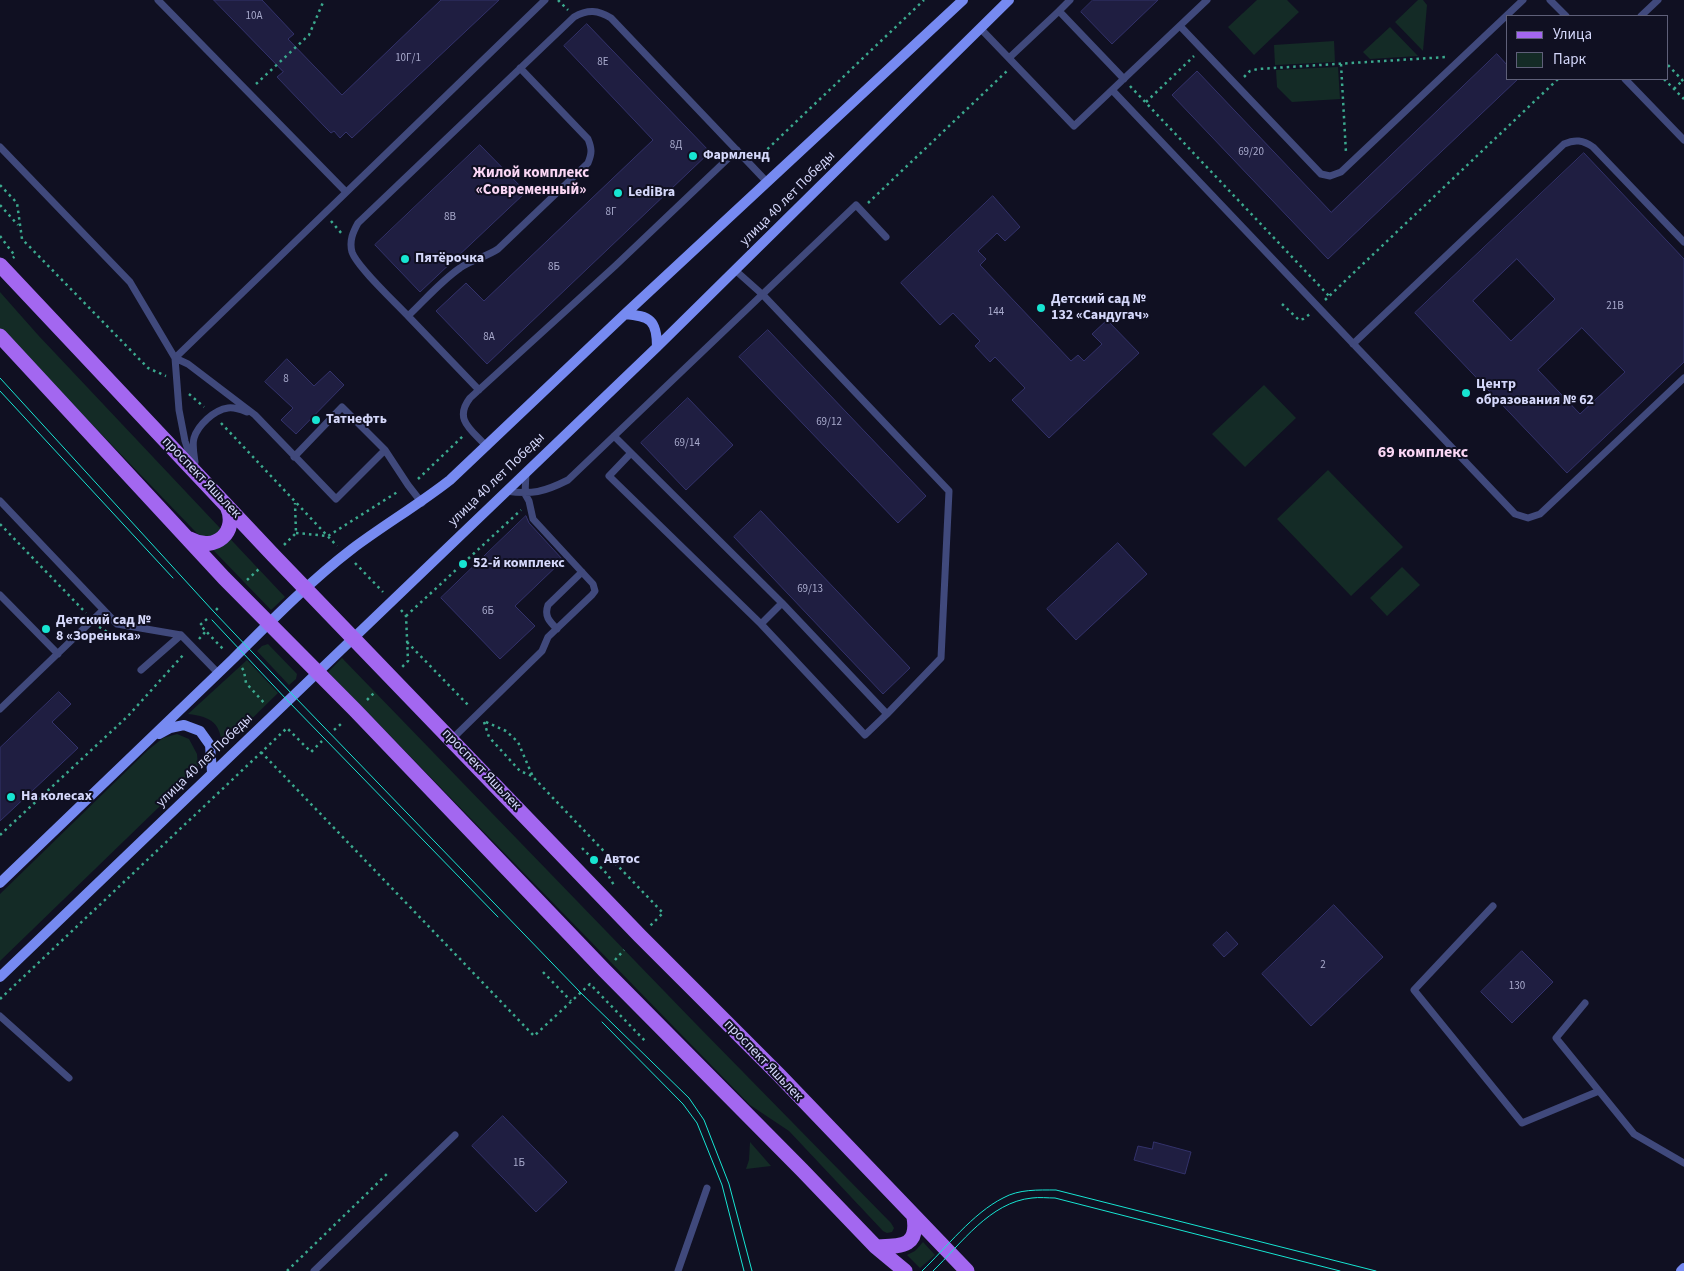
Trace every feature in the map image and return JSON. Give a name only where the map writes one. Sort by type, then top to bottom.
[{"type":"main road","name":"проспект Яшьлек","points":[[6,263],[226,505],[452,738],[640,936],[780,1076],[967,1271]]},
{"type":"main road","points":[[0,336],[224,578],[318,672],[604,970],[876,1247],[905,1271]]},
{"type":"main road","points":[[189,538],[197,543],[206,544],[215,543],[222,538],[228,531],[230,522],[230,513],[226,505]]},
{"type":"main road","points":[[876,1247],[907,1244],[913,1238],[916,1228],[914,1217]]},
{"type":"street","name":"улица 40 лет Победы","points":[[0,883],[306,588],[352,550],[422,503],[487,447],[625,314],[962,0]]},
{"type":"street","name":"улица 40 лет Победы","points":[[0,977],[657,347],[1009,0]]},
{"type":"street","points":[[625,314],[640,315],[650,320],[657,331],[657,347]]},
{"type":"street","points":[[150,738],[170,728],[184,725],[200,731],[210,744],[212,772]]},
{"type":"street","points":[[1681,1271],[1684,1268]]},
{"type":"lane","points":[[158,0],[346,192]]},
{"type":"lane","points":[[174,358],[545,0]]},
{"type":"lane","points":[[1009,58],[1070,0]]},
{"type":"lane","points":[[980,28],[1074,126],[1208,0]]},
{"type":"lane","points":[[1507,15],[1523,0]]},
{"type":"lane","points":[[1550,0],[1565,15]]},
{"type":"lane","points":[[1642,15],[1658,0]]},
{"type":"lane","points":[[479,390],[356,261],[352,252],[352,235],[358,223],[574,17],[592,10],[601,12],[611,18],[767,182]]},
{"type":"lane","points":[[1059,11],[1124,80]]},
{"type":"lane","points":[[1180,26],[1321,174],[1330,176],[1336,175],[1347,167],[1506,16]]},
{"type":"lane","points":[[408,316],[455,271],[484,258],[498,249],[588,163],[592,154],[592,148],[588,139],[520,68]]},
{"type":"lane","points":[[1626,80],[1684,140]]},
{"type":"lane","points":[[1112,90],[1515,514],[1528,518],[1540,514],[1684,378]]},
{"type":"lane","points":[[1353,344],[1556,151],[1571,141],[1579,140],[1593,147],[1684,242]]},
{"type":"lane","points":[[0,147],[130,282],[174,358],[182,426],[196,473]]},
{"type":"lane","points":[[487,447],[464,421],[462,412],[464,405],[737,150]]},
{"type":"lane","points":[[506,491],[525,494],[545,491],[568,480],[856,205],[886,237]]},
{"type":"lane","points":[[631,453],[609,476],[761,624],[865,735],[941,658],[949,491],[763,295],[735,270]]},
{"type":"lane","points":[[174,358],[188,364],[255,415],[336,500],[385,450]]},
{"type":"lane","points":[[294,457],[342,407],[385,450],[422,503]]},
{"type":"lane","points":[[196,473],[193,441],[200,426],[213,414],[227,408],[240,409],[255,415]]},
{"type":"lane","points":[[614,436],[782,603],[887,714]]},
{"type":"lane","points":[[452,738],[542,651],[548,637],[594,591],[593,584],[534,522],[531,516],[529,501],[525,494],[526,471]]},
{"type":"lane","points":[[0,501],[117,624],[181,635],[218,673]]},
{"type":"lane","points":[[557,629],[547,619],[548,605],[582,572]]},
{"type":"lane","points":[[0,595],[58,654]]},
{"type":"lane","points":[[761,624],[782,603]]},
{"type":"lane","points":[[0,709],[103,610]]},
{"type":"lane","points":[[141,670],[181,635]]},
{"type":"lane","points":[[1493,906],[1414,990],[1522,1123],[1599,1091]]},
{"type":"lane","points":[[1585,1002],[1556,1038],[1634,1134],[1684,1162]]},
{"type":"lane","points":[[0,1016],[69,1078]]},
{"type":"lane","points":[[314,1271],[455,1135]]},
{"type":"lane","points":[[678,1271],[708,1188]]},
{"type":"path","points":[[248,92],[309,36],[324,0]]},
{"type":"path","points":[[751,165],[924,0]]},
{"type":"path","points":[[1134,113],[1202,49]]},
{"type":"path","points":[[1236,84],[1254,70],[1463,56]]},
{"type":"path","points":[[1341,64],[1347,167]]},
{"type":"path","points":[[1669,66],[1683,81],[1674,89]]},
{"type":"path","points":[[1124,80],[1329,296]]},
{"type":"path","points":[[1282,304],[1299,320],[1305,318],[1557,80]]},
{"type":"path","points":[[1665,80],[1684,99]]},
{"type":"path","points":[[0,185],[17,203],[22,239],[148,368],[166,376]]},
{"type":"path","points":[[0,205],[20,226]]},
{"type":"path","points":[[0,236],[15,256],[6,263]]},
{"type":"path","points":[[183,388],[209,412]]},
{"type":"path","points":[[221,424],[339,547]]},
{"type":"path","points":[[279,549],[296,533],[295,501]]},
{"type":"path","points":[[0,524],[89,616]]},
{"type":"path","points":[[296,533],[328,536]]},
{"type":"path","points":[[355,563],[383,592]]},
{"type":"path","points":[[244,582],[258,569]]},
{"type":"path","points":[[402,667],[408,661],[406,616]]},
{"type":"path","points":[[207,619],[200,625],[228,653]]},
{"type":"path","points":[[197,641],[206,631]]},
{"type":"path","points":[[407,642],[472,709]]},
{"type":"path","points":[[0,835],[128,716],[187,651]]},
{"type":"path","points":[[241,667],[244,670],[246,682],[266,705]]},
{"type":"path","points":[[533,777],[520,771],[488,737],[483,720],[506,731],[518,742],[533,777],[663,914],[646,930]]},
{"type":"path","points":[[334,730],[341,724]]},
{"type":"path","points":[[0,999],[287,728],[311,752],[322,741]]},
{"type":"path","points":[[261,752],[534,1036],[590,984],[647,1043]]},
{"type":"path","points":[[612,962],[624,950]]},
{"type":"path","points":[[543,972],[571,1001]]},
{"type":"path","points":[[287,1271],[389,1172]]},
{"type":"green space","points":[[1257,0],[1287,0],[1299,12],[1254,55],[1228,27]]},
{"type":"green space","points":[[1418,0],[1423,0],[1427,5],[1423,51],[1395,22]]},
{"type":"green space","points":[[1390,27],[1418,56],[1370,59],[1363,52]]},
{"type":"green space","points":[[1334,41],[1335,62],[1275,65],[1274,45]]},
{"type":"green space","points":[[1338,67],[1340,99],[1292,102],[1277,87],[1276,70]]},
{"type":"green space","points":[[0,292],[38,335],[285,597],[271,610],[0,329]]},
{"type":"green space","points":[[1264,385],[1296,418],[1245,467],[1212,434]]},
{"type":"green space","points":[[1328,470],[1403,547],[1351,596],[1277,519]]},
{"type":"green space","points":[[1402,567],[1420,585],[1387,616],[1370,598]]},
{"type":"green space","points":[[268,644],[297,674],[296,679],[289,685],[257,651],[262,646]]},
{"type":"green space","points":[[342,658],[891,1223],[894,1228],[892,1232],[887,1233],[883,1231],[789,1131],[750,1105],[328,672]]},
{"type":"green space","points":[[247,660],[278,693],[222,748],[220,733],[214,723],[209,719],[188,714]]},
{"type":"green space","points":[[177,734],[189,739],[197,754],[198,766],[189,778],[0,961],[0,894],[148,750],[163,738]]},
{"type":"green space","points":[[750,1142],[771,1166],[746,1169],[749,1160]]},
{"type":"green space","points":[[923,1242],[935,1255],[920,1268],[907,1255],[915,1251]]},
{"type":"building","points":[[214,0],[262,0],[294,34],[288,39],[342,95],[441,0],[499,0],[352,138],[346,132],[340,138],[334,131],[331,133],[277,77],[283,72]]},
{"type":"building","points":[[1093,0],[1158,0],[1112,44],[1081,12]]},
{"type":"building","points":[[587,24],[710,152],[487,364],[436,311],[466,283],[484,301],[653,140],[564,46]]},
{"type":"building","points":[[1497,54],[1506,64],[1506,80],[1517,80],[1328,259],[1172,95],[1197,71],[1331,212]]},
{"type":"building","points":[[480,145],[526,192],[420,292],[375,245]]},
{"type":"building","points":[[1584,153],[1684,259],[1684,362],[1567,473],[1415,313]],"holes":[[[1517,259],[1555,299],[1511,341],[1473,301]],[[1582,328],[1625,372],[1580,414],[1538,370]]]},
{"type":"building","points":[[993,196],[1020,227],[1005,241],[997,233],[978,251],[986,259],[980,265],[1071,361],[1078,355],[1084,361],[1102,344],[1092,334],[1107,320],[1139,353],[1049,438],[1012,400],[1025,388],[995,357],[990,362],[975,346],[980,341],[953,313],[940,325],[901,283]]},
{"type":"building","points":[[768,330],[926,496],[898,523],[739,357]]},
{"type":"building","points":[[287,359],[314,386],[330,371],[344,385],[296,434],[281,420],[293,408],[265,382]]},
{"type":"building","points":[[688,398],[733,445],[686,490],[641,443]]},
{"type":"building","points":[[761,511],[910,668],[883,694],[734,537]]},
{"type":"building","points":[[526,516],[529,523],[563,560],[515,606],[535,626],[500,659],[441,598]]},
{"type":"building","points":[[1118,543],[1147,574],[1076,640],[1047,609]]},
{"type":"building","points":[[59,692],[71,704],[52,722],[78,748],[0,821],[0,748]]},
{"type":"building","points":[[1334,905],[1383,957],[1311,1026],[1262,974]]},
{"type":"building","points":[[1227,932],[1238,944],[1224,957],[1213,945]]},
{"type":"building","points":[[1522,951],[1553,982],[1512,1023],[1481,992]]},
{"type":"building","points":[[503,1116],[567,1182],[536,1212],[472,1146]]},
{"type":"building","points":[[1154,1142],[1191,1152],[1185,1174],[1134,1160],[1138,1146],[1152,1149]]},
{"type":"tram line","points":[[0,378],[214,612],[293,695],[580,992],[689,1098],[704,1120],[729,1184],[752,1271]]},
{"type":"tram line","points":[[0,391],[173,578]]},
{"type":"tram line","points":[[212,620],[498,917]]},
{"type":"tram line","points":[[602,1022],[683,1104],[697,1123],[722,1185],[744,1271]]},
{"type":"tram line","points":[[922,1271],[960,1232],[992,1204],[1016,1193],[1049,1190],[1056,1190],[1376,1271]]},
{"type":"tram line","points":[[933,1271],[977,1226],[990,1216],[1003,1207],[1017,1201],[1032,1198],[1055,1198],[1340,1271]]},
{"type":"place","name":"Фармленд","points":[[693,156]]},
{"type":"place","name":"LediBra","points":[[618,193]]},
{"type":"place","name":"Пятёрочка","points":[[405,259]]},
{"type":"place","name":"Детский сад № 132 «Сандугач»","points":[[1041,308]]},
{"type":"place","name":"Центр образования № 62","points":[[1466,393]]},
{"type":"place","name":"Татнефть","points":[[316,420]]},
{"type":"place","name":"52-й комплекс","points":[[463,564]]},
{"type":"place","name":"Детский сад № 8 «Зоренька»","points":[[46,629]]},
{"type":"place","name":"На колесах","points":[[11,797]]},
{"type":"place","name":"Автос","points":[[594,860]]},
{"type":"district","name":"Жилой комплекс «Современный»","points":[[531,182]]},
{"type":"district","name":"69 комплекс","points":[[1423,453]]}]
